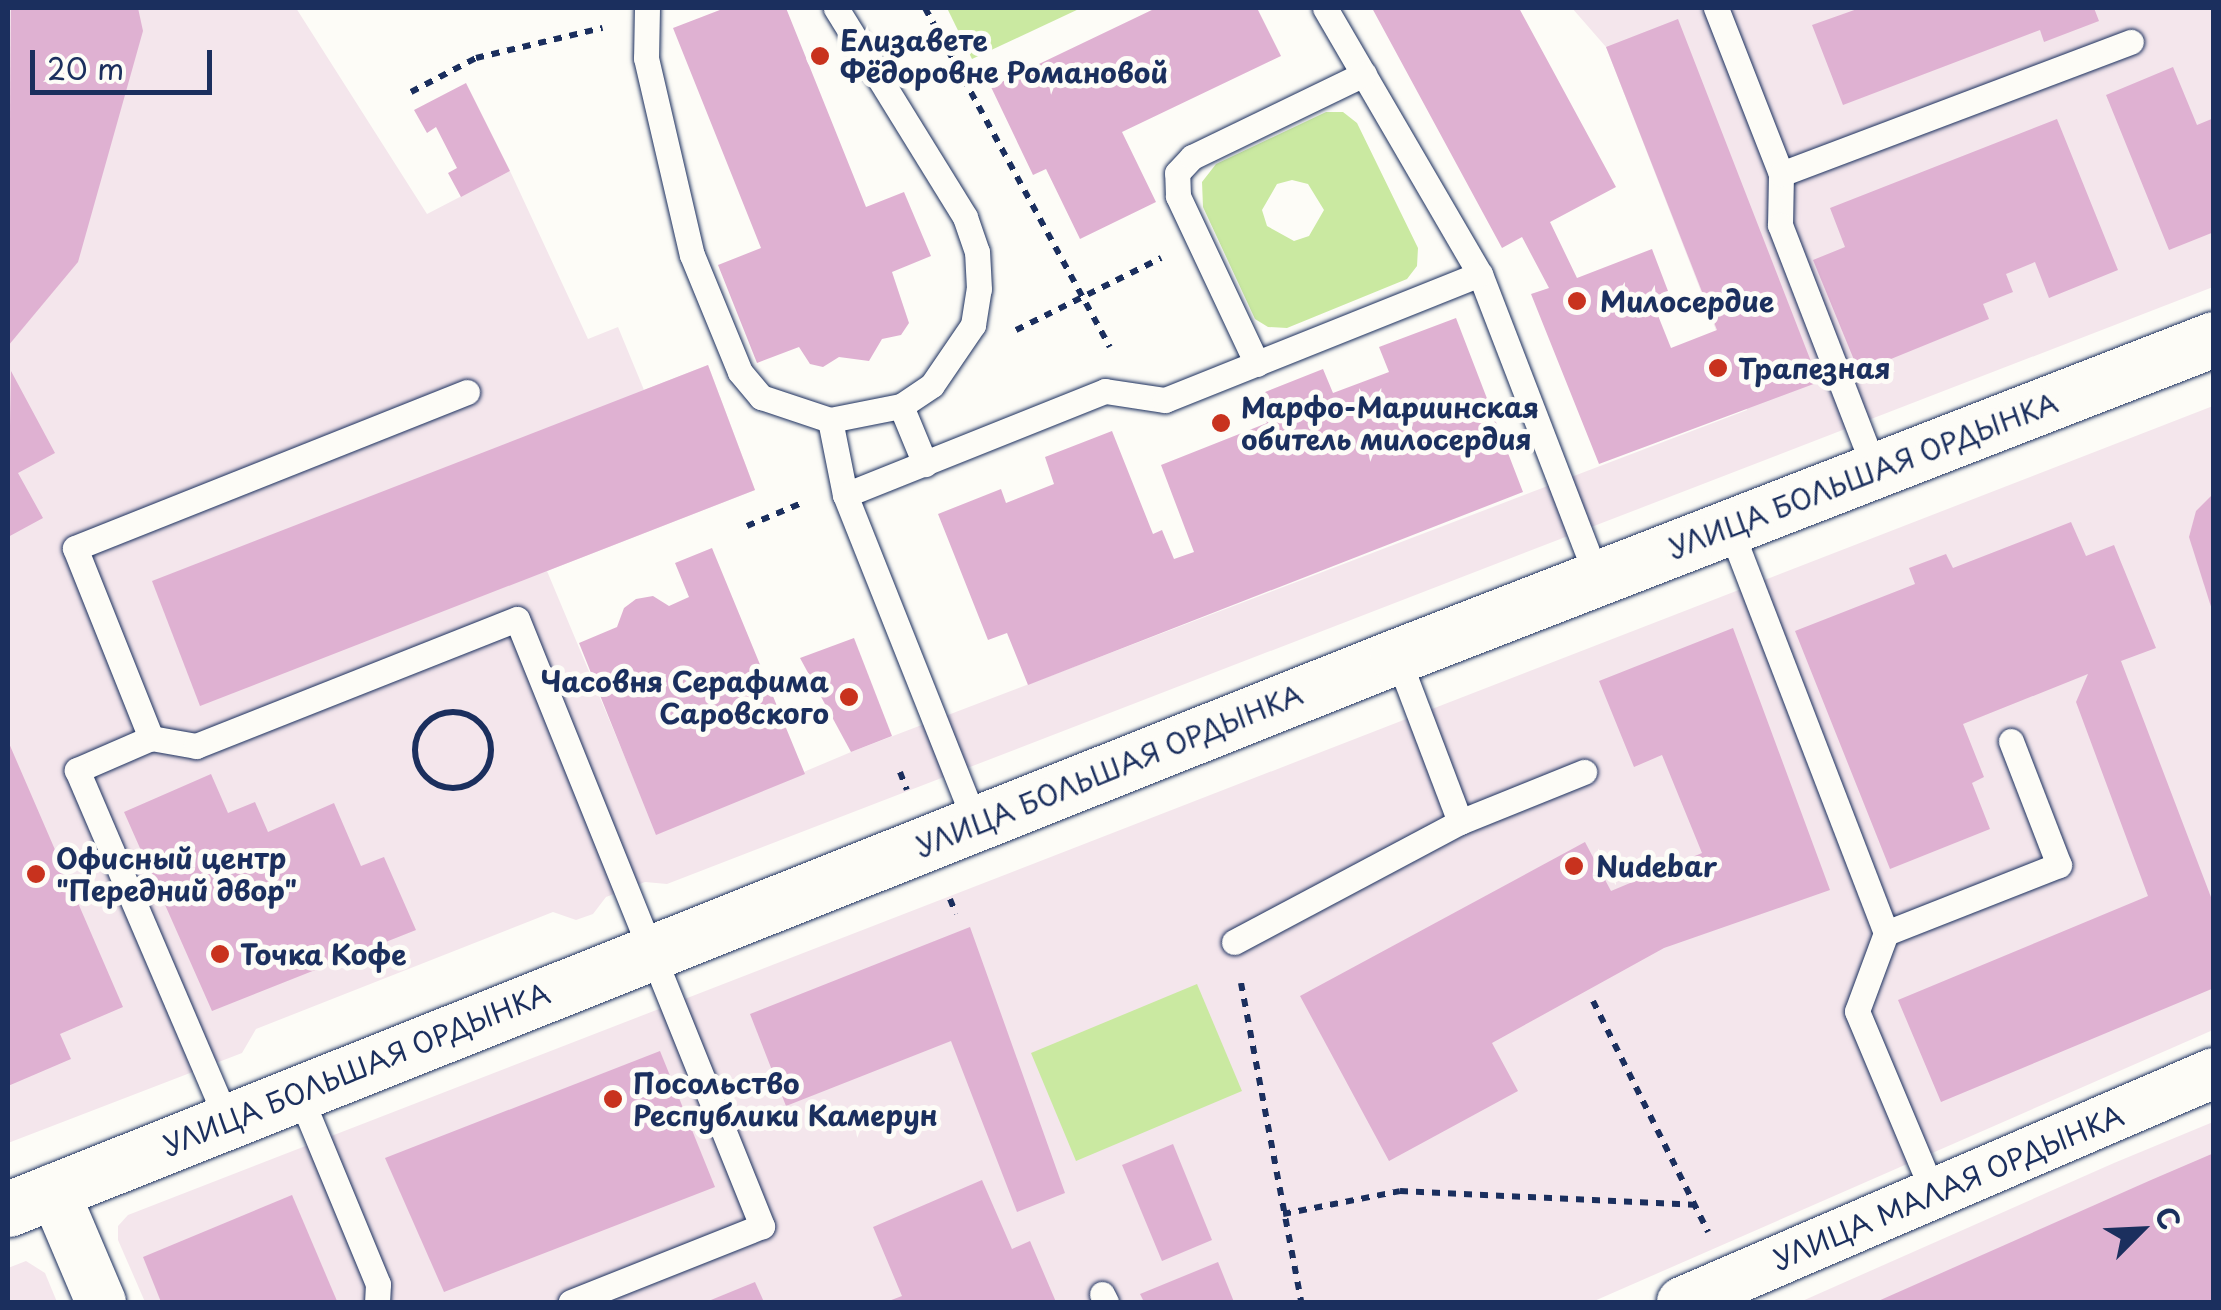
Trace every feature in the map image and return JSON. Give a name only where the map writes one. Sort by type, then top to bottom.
[{"type":"main road","name":"УЛИЦА БОЛЬШАЯ ОРДЫНКА","points":[[30,1199],[1397,656],[2214,339]]},
{"type":"street","name":"УЛИЦА МАЛАЯ ОРДЫНКА","points":[[1682,1302],[2214,1073]]},
{"type":"street","points":[[30,1199],[101,1302]]},
{"type":"lane","points":[[646,13],[646,58],[692,255],[740,372],[761,396],[830,420],[866,418],[901,406],[932,385],[964,341],[979,289],[977,252],[965,218],[836,8]]},
{"type":"lane","points":[[1325,8],[1480,274],[1597,578]]},
{"type":"lane","points":[[1716,8],[1781,174],[1780,225],[1875,470]]},
{"type":"lane","points":[[1781,174],[2130,42]]},
{"type":"lane","points":[[1257,364],[1178,196],[1177,172],[1192,157],[1364,74]]},
{"type":"lane","points":[[845,495],[1105,392],[1165,400],[1480,274]]},
{"type":"lane","points":[[151,738],[75,548],[467,392]]},
{"type":"lane","points":[[901,406],[925,464]]},
{"type":"lane","points":[[830,420],[845,495],[976,824]]},
{"type":"lane","points":[[1729,526],[1886,933],[1857,1011],[1933,1192]]},
{"type":"lane","points":[[227,1120],[77,770],[151,738],[196,746],[517,619],[762,1226],[571,1302]]},
{"type":"lane","points":[[1397,656],[1460,822]]},
{"type":"lane","points":[[1886,933],[2059,864],[2012,741]]},
{"type":"lane","points":[[1234,942],[1460,822],[1584,772]]},
{"type":"lane","points":[[298,1091],[378,1284],[378,1302]]},
{"type":"path","points":[[925,8],[1113,352],[1105,392]]},
{"type":"path","points":[[411,92],[476,58],[646,13]]},
{"type":"path","points":[[964,341],[1008,334],[1198,240]]},
{"type":"path","points":[[747,526],[804,502],[845,495]]},
{"type":"path","points":[[457,711],[485,728],[491,745],[481,776],[450,788],[421,771],[415,755],[426,724],[457,711]]},
{"type":"path","points":[[900,772],[908,792]]},
{"type":"path","points":[[950,899],[956,914]]},
{"type":"path","points":[[1234,942],[1301,1302]]},
{"type":"path","points":[[1593,1001],[1709,1234]]},
{"type":"path","points":[[1283,1214],[1400,1190],[1694,1205]]},
{"type":"shaded area","points":[[8,8],[296,8],[427,214],[510,171],[588,339],[618,327],[644,390],[708,365],[755,490],[547,571],[657,834],[851,752],[1747,410],[1606,47],[1572,8],[2213,8],[2213,287],[667,884],[645,882],[606,897],[593,914],[576,920],[553,912],[256,1029],[242,1053],[8,1143]]},
{"type":"shaded area","points":[[2213,406],[2213,1030],[1592,1302],[145,1302],[118,1240],[118,1226],[128,1215]]},
{"type":"shaded area","points":[[2213,1122],[2213,1302],[1800,1302],[2114,1163]]},
{"type":"shaded area","points":[[26,1261],[45,1273],[57,1302],[8,1302],[8,1268]]},
{"type":"green space","points":[[947,8],[1081,8],[972,59]]},
{"type":"green space","points":[[1326,112],[1343,112],[1357,123],[1418,248],[1417,266],[1407,279],[1287,328],[1268,327],[1255,319],[1203,207],[1202,182],[1216,164]],"holes":[[[1292,180],[1308,184],[1324,210],[1309,236],[1294,241],[1267,226],[1262,210],[1277,184]]]},
{"type":"green space","points":[[1197,984],[1242,1091],[1076,1161],[1031,1053]]},
{"type":"building","points":[[11,8],[138,8],[143,31],[78,262],[8,346]]},
{"type":"building","points":[[725,8],[786,8],[866,207],[904,192],[931,256],[892,272],[909,323],[901,335],[882,339],[869,361],[839,357],[823,367],[810,364],[799,347],[757,363],[718,265],[761,248],[673,28]]},
{"type":"building","points":[[1156,8],[1257,8],[1281,56],[1122,132],[1156,202],[1080,239],[1046,169],[1033,175],[991,87]]},
{"type":"building","points":[[1372,8],[1519,8],[1616,187],[1550,222],[1577,278],[1652,249],[1668,291],[1651,298],[1671,348],[1717,330],[1606,47],[1678,19],[1819,382],[1599,464],[1531,294],[1549,288],[1522,237],[1502,248]]},
{"type":"building","points":[[1860,8],[2094,8],[2099,21],[2044,42],[2040,30],[1843,105],[1812,25]]},
{"type":"building","points":[[2173,67],[2197,125],[2214,118],[2214,232],[2169,250],[2106,95]]},
{"type":"building","points":[[466,83],[510,171],[461,197],[448,173],[457,168],[436,127],[427,133],[414,110]]},
{"type":"building","points":[[2057,119],[2118,270],[2049,298],[2035,262],[2006,274],[2013,292],[1983,304],[1989,319],[1859,372],[1813,260],[1845,247],[1830,208]]},
{"type":"building","points":[[1456,318],[1523,492],[1028,685],[1007,633],[988,640],[938,514],[1001,489],[1006,503],[1054,484],[1045,457],[1112,431],[1153,534],[1162,530],[1174,559],[1194,552],[1161,465],[1267,423],[1255,396],[1323,369],[1333,393],[1389,372],[1379,347]]},
{"type":"building","points":[[708,365],[755,490],[200,706],[152,581]]},
{"type":"building","points":[[11,371],[55,453],[18,473],[43,518],[8,537]]},
{"type":"building","points":[[2214,493],[2213,613],[2189,537],[2196,511]]},
{"type":"building","points":[[2071,522],[2086,556],[2114,545],[2156,648],[2121,661],[2214,905],[2214,988],[1941,1102],[1898,1000],[2148,896],[2076,702],[2088,674],[1963,724],[1984,777],[1972,783],[1990,829],[1890,869],[1795,631],[1915,584],[1909,568],[1946,554],[1953,568]]},
{"type":"building","points":[[712,548],[805,774],[656,835],[579,643],[617,627],[624,608],[636,599],[653,596],[669,606],[689,597],[675,563]]},
{"type":"building","points":[[1733,628],[1830,890],[1664,948],[1492,1043],[1518,1091],[1389,1161],[1300,996],[1585,842],[1611,891],[1702,853],[1662,755],[1634,767],[1599,681]]},
{"type":"building","name":"Часовня Серафима Саровского","points":[[854,638],[892,736],[851,752],[800,658]]},
{"type":"building","name":"Офисный центр \"Передний двор\"","points":[[8,741],[123,1007],[60,1034],[71,1059],[8,1086]]},
{"type":"building","points":[[211,774],[228,813],[255,802],[268,832],[334,803],[361,866],[384,857],[416,930],[212,1011],[124,812]]},
{"type":"building","points":[[970,927],[1065,1193],[1017,1212],[951,1041],[786,1106],[750,1014]]},
{"type":"building","points":[[660,1051],[715,1187],[444,1292],[385,1158]]},
{"type":"building","points":[[1173,1144],[1212,1240],[1162,1261],[1122,1165]]},
{"type":"building","points":[[2214,1153],[2214,1302],[1876,1302],[2151,1180]]},
{"type":"building","points":[[982,1180],[1012,1249],[1030,1241],[1056,1302],[886,1302],[902,1296],[873,1227]]},
{"type":"building","points":[[292,1195],[337,1301],[161,1302],[143,1257]]},
{"type":"building","points":[[1218,1262],[1234,1302],[1144,1302],[1140,1294]]},
{"type":"building","points":[[755,1282],[764,1302],[706,1302]]},
{"type":"place","name":"Елизавете Фёдоровне Романовой","points":[[820,56]]},
{"type":"place","name":"Милосердие","points":[[1577,301]]},
{"type":"place","name":"Трапезная","points":[[1718,368]]},
{"type":"place","name":"Марфо-Мариинская обитель милосердия","points":[[1221,423]]},
{"type":"place","name":"Часовня Серафима Саровского","points":[[849,697]]},
{"type":"place","name":"Nudebar","points":[[1574,866]]},
{"type":"place","name":"Офисный центр \"Передний двор\"","points":[[36,874]]},
{"type":"place","name":"Точка Кофе","points":[[220,954]]},
{"type":"place","name":"Посольство Республики Камерун","points":[[613,1099]]}]
